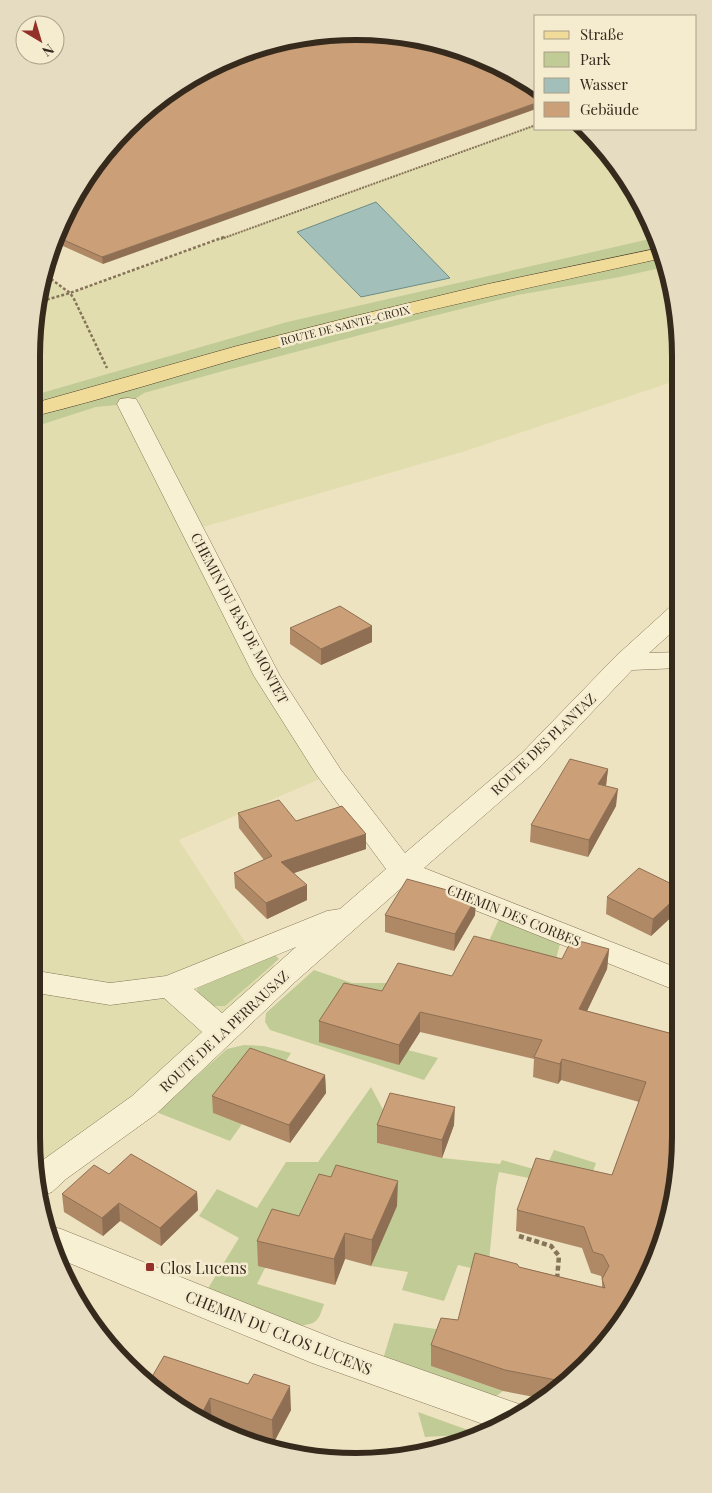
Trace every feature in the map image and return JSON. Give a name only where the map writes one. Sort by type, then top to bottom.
[{"type":"main road","name":"ROUTE DE SAINTE-CROIX","points":[[40,408],[316,331],[655,254]]},
{"type":"street","name":"CHEMIN DU BAS DE MONTET","points":[[128,404],[267,676],[330,774],[403,871]]},
{"type":"street","name":"ROUTE DES PLANTAZ","points":[[403,871],[532,759],[626,662],[672,619]]},
{"type":"street","points":[[626,662],[672,660]]},
{"type":"street","name":"ROUTE DE LA PERRAUSAZ","points":[[43,1179],[144,1106],[284,974],[403,871]]},
{"type":"street","name":"CHEMIN DES CORBES","points":[[403,871],[672,978]]},
{"type":"street","points":[[40,982],[110,994],[171,986],[361,909]]},
{"type":"street","points":[[171,986],[222,1032]]},
{"type":"street","name":"CHEMIN DU CLOS LUCENS","points":[[59,1243],[326,1352],[505,1415]]},
{"type":"path","points":[[45,300],[70,293],[534,126]]},
{"type":"path","points":[[50,278],[70,293],[108,370]]},
{"type":"path","points":[[519,1236],[551,1246],[559,1256],[556,1282]]},
{"type":"shaded area","points":[[534,126],[534,130],[576,130],[594,148],[619,180],[630,198],[649,239],[287,322],[40,393],[41,335],[50,279],[69,294]]},
{"type":"shaded area","points":[[659,268],[669,315],[672,382],[462,452],[193,530],[329,775],[179,840],[247,945],[285,973],[44,1188],[40,1137],[40,425],[96,407],[128,404],[144,393],[425,318],[518,295]]},
{"type":"green space","points":[[649,239],[659,268],[518,295],[425,318],[144,393],[128,404],[96,407],[40,425],[40,393],[287,322]]},
{"type":"green space","points":[[499,919],[560,944],[556,959],[483,954]]},
{"type":"green space","points":[[271,951],[279,959],[225,1006],[211,1006],[199,998],[197,988]]},
{"type":"green space","points":[[314,970],[352,983],[390,983],[398,1065],[408,1050],[438,1058],[424,1080],[270,1030],[265,1022],[266,1013]]},
{"type":"green space","points":[[244,1045],[264,1046],[291,1053],[277,1075],[213,1113],[242,1124],[230,1141],[156,1112],[227,1049]]},
{"type":"green space","points":[[371,1087],[387,1117],[377,1143],[442,1158],[500,1164],[502,1160],[544,1172],[554,1150],[596,1163],[586,1190],[499,1172],[488,1272],[458,1265],[444,1301],[402,1290],[408,1272],[371,1266],[397,1206],[265,1268],[257,1284],[324,1304],[320,1315],[313,1323],[297,1326],[207,1290],[239,1238],[199,1216],[217,1189],[257,1208],[286,1162],[318,1162]]},
{"type":"green space","points":[[394,1323],[443,1330],[431,1366],[503,1391],[495,1397],[383,1359]]},
{"type":"green space","points":[[418,1412],[471,1431],[461,1435],[425,1437]]},
{"type":"water","points":[[376,202],[450,278],[361,297],[297,232]]},
{"type":"building","points":[[356,40],[397,43],[438,51],[477,64],[514,82],[534,94],[534,104],[102,257],[62,239],[82,198],[93,180],[118,148],[148,118],[180,93],[235,64],[274,51],[315,43]]},
{"type":"building","points":[[340,606],[372,626],[321,649],[290,628]]},
{"type":"building","points":[[570,759],[608,769],[598,784],[618,789],[589,840],[531,825]]},
{"type":"building","points":[[279,800],[296,821],[342,806],[366,834],[281,862],[307,885],[266,903],[234,873],[272,856],[238,813]]},
{"type":"building","points":[[639,868],[672,884],[672,901],[653,919],[607,897]]},
{"type":"building","points":[[407,879],[476,898],[455,934],[385,915]]},
{"type":"building","points":[[474,936],[562,959],[572,939],[609,949],[579,1009],[672,1034],[671,1158],[666,1199],[655,1239],[639,1277],[619,1313],[594,1345],[557,1380],[505,1370],[431,1345],[441,1318],[458,1320],[475,1253],[517,1264],[519,1267],[605,1288],[602,1279],[609,1266],[603,1255],[593,1252],[584,1227],[517,1210],[536,1158],[612,1175],[646,1082],[562,1059],[560,1064],[534,1057],[542,1040],[420,1012],[399,1045],[319,1021],[344,983],[382,991],[398,963],[452,976]]},
{"type":"building","points":[[250,1048],[325,1075],[289,1125],[212,1096]]},
{"type":"building","points":[[390,1093],[455,1107],[442,1140],[377,1125]]},
{"type":"building","points":[[131,1154],[197,1192],[160,1228],[119,1203],[102,1218],[62,1194],[94,1165],[109,1174]]},
{"type":"building","points":[[336,1165],[398,1181],[372,1240],[345,1233],[334,1259],[257,1241],[272,1209],[299,1216],[319,1174],[331,1177]]},
{"type":"building","points":[[164,1356],[248,1384],[254,1374],[290,1386],[272,1420],[210,1398],[202,1413],[180,1400],[151,1378]]},
{"type":"place","name":"Clos Lucens","points":[[150,1267]]}]
